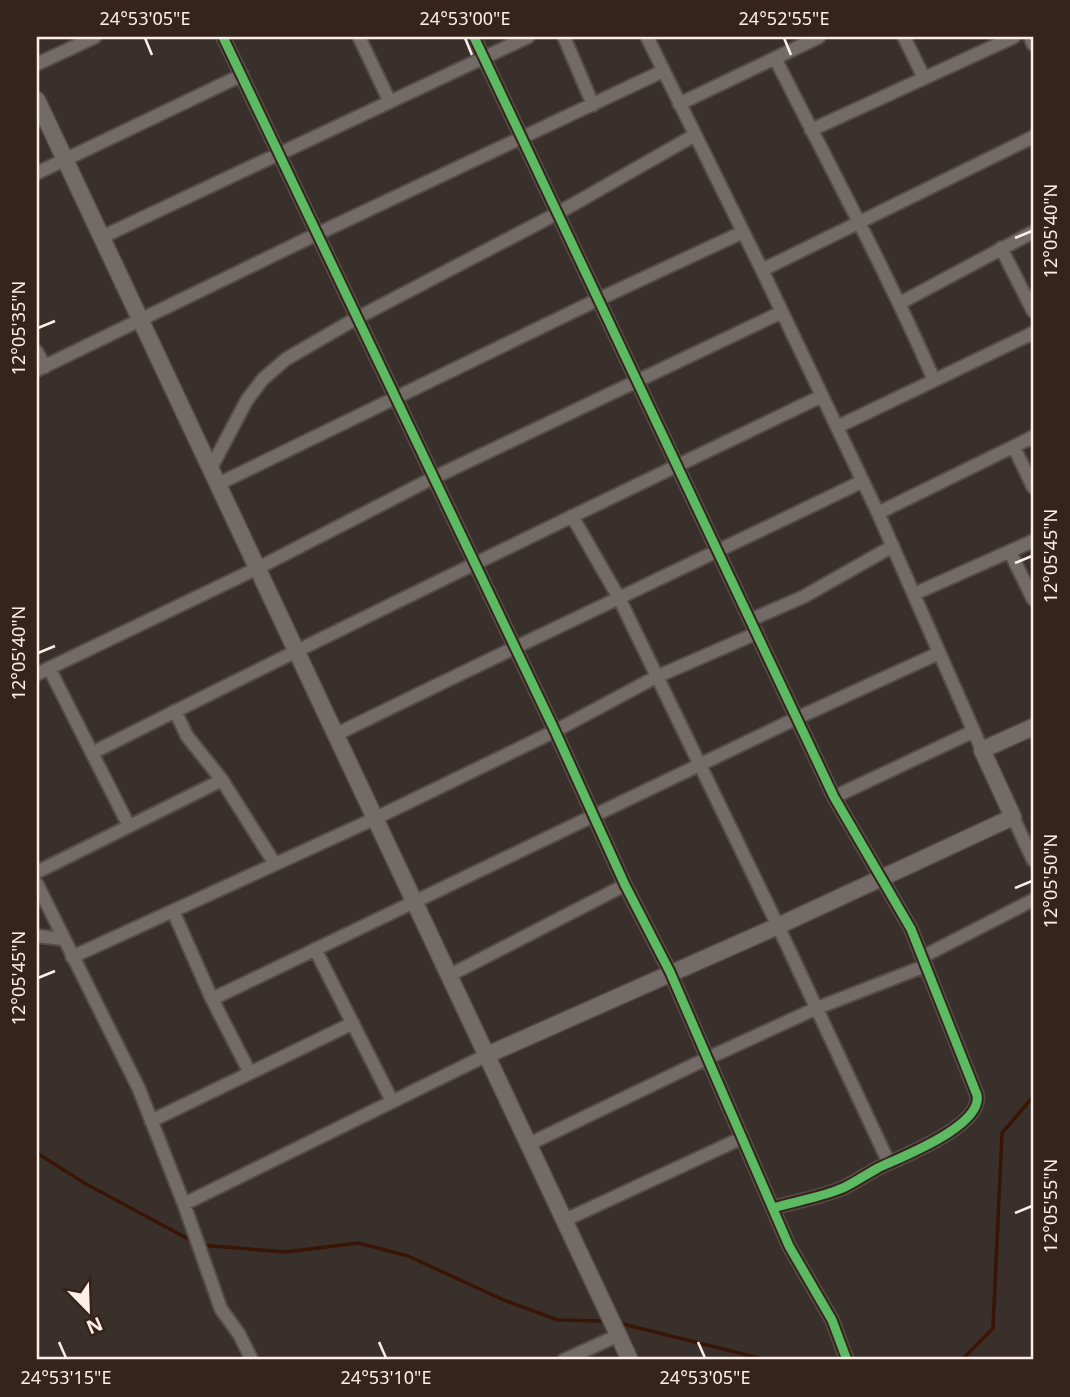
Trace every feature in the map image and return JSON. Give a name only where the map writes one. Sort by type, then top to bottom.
[{"type":"street","points":[[37,64],[95,37]]},
{"type":"street","points":[[223,37],[555,731],[625,885],[670,972],[789,1246],[832,1320],[847,1360]]},
{"type":"street","points":[[359,37],[390,102]]},
{"type":"street","points":[[474,37],[834,797],[912,929],[978,1101],[973,1112],[932,1143],[844,1187],[773,1208]]},
{"type":"street","points":[[102,237],[278,152],[528,37]]},
{"type":"street","points":[[564,37],[593,105]]},
{"type":"street","points":[[647,37],[863,481],[1033,860]]},
{"type":"street","points":[[679,104],[820,37]]},
{"type":"street","points":[[904,37],[923,78]]},
{"type":"street","points":[[811,130],[1014,37]]},
{"type":"street","points":[[1030,37],[1033,44]]},
{"type":"street","points":[[775,58],[860,221],[934,380]]},
{"type":"street","points":[[37,352],[41,368],[663,71]]},
{"type":"street","points":[[37,173],[242,75]]},
{"type":"street","points":[[37,100],[630,1360]]},
{"type":"street","points":[[211,468],[247,400],[269,373],[297,352],[558,213],[695,135]]},
{"type":"street","points":[[762,270],[1033,137]]},
{"type":"street","points":[[218,484],[743,232]]},
{"type":"street","points":[[900,303],[1033,232]]},
{"type":"street","points":[[1002,248],[1033,311]]},
{"type":"street","points":[[37,674],[258,568],[433,478],[782,312]]},
{"type":"street","points":[[837,427],[1033,333]]},
{"type":"street","points":[[92,753],[474,563],[822,396]]},
{"type":"street","points":[[878,513],[1033,437]]},
{"type":"street","points":[[1014,447],[1033,487]]},
{"type":"street","points":[[337,734],[514,646],[718,552],[863,481]]},
{"type":"street","points":[[572,516],[619,598],[778,926],[888,1163]]},
{"type":"street","points":[[914,594],[1033,541]]},
{"type":"street","points":[[750,620],[790,604],[893,546]]},
{"type":"street","points":[[1010,552],[1033,599]]},
{"type":"street","points":[[72,957],[376,818],[555,731],[656,677],[757,633]]},
{"type":"street","points":[[212,999],[698,765],[939,653]]},
{"type":"street","points":[[49,668],[130,826]]},
{"type":"street","points":[[175,711],[187,736],[222,780],[275,864]]},
{"type":"street","points":[[982,750],[1033,727]]},
{"type":"street","points":[[834,797],[974,731]]},
{"type":"street","points":[[37,872],[222,780]]},
{"type":"street","points":[[184,1204],[487,1055],[778,926],[1013,817]]},
{"type":"street","points":[[37,884],[139,1089],[221,1309],[239,1334],[252,1360]]},
{"type":"street","points":[[450,975],[625,885]]},
{"type":"street","points":[[529,1144],[708,1058],[924,962],[1033,900]]},
{"type":"street","points":[[173,911],[212,999],[250,1073]]},
{"type":"street","points":[[37,936],[63,939]]},
{"type":"street","points":[[315,949],[392,1101]]},
{"type":"street","points":[[151,1121],[352,1023]]},
{"type":"street","points":[[565,1220],[742,1138]]},
{"type":"street","points":[[564,1360],[619,1335]]},
{"type":"waterway","points":[[962,1360],[993,1328],[1002,1133],[1033,1097]]},
{"type":"waterway","points":[[37,1153],[86,1184],[194,1242]]},
{"type":"waterway","points":[[201,1245],[285,1252],[358,1243],[408,1256],[506,1301],[558,1320],[605,1321]]},
{"type":"waterway","points":[[619,1323],[767,1360]]},
{"type":"cycle path","points":[[223,37],[555,731],[625,885],[670,972],[789,1246],[832,1320],[847,1360]]},
{"type":"cycle path","points":[[474,37],[834,797],[911,929],[977,1095],[975,1107],[967,1118],[938,1139],[845,1187],[773,1208]]}]
